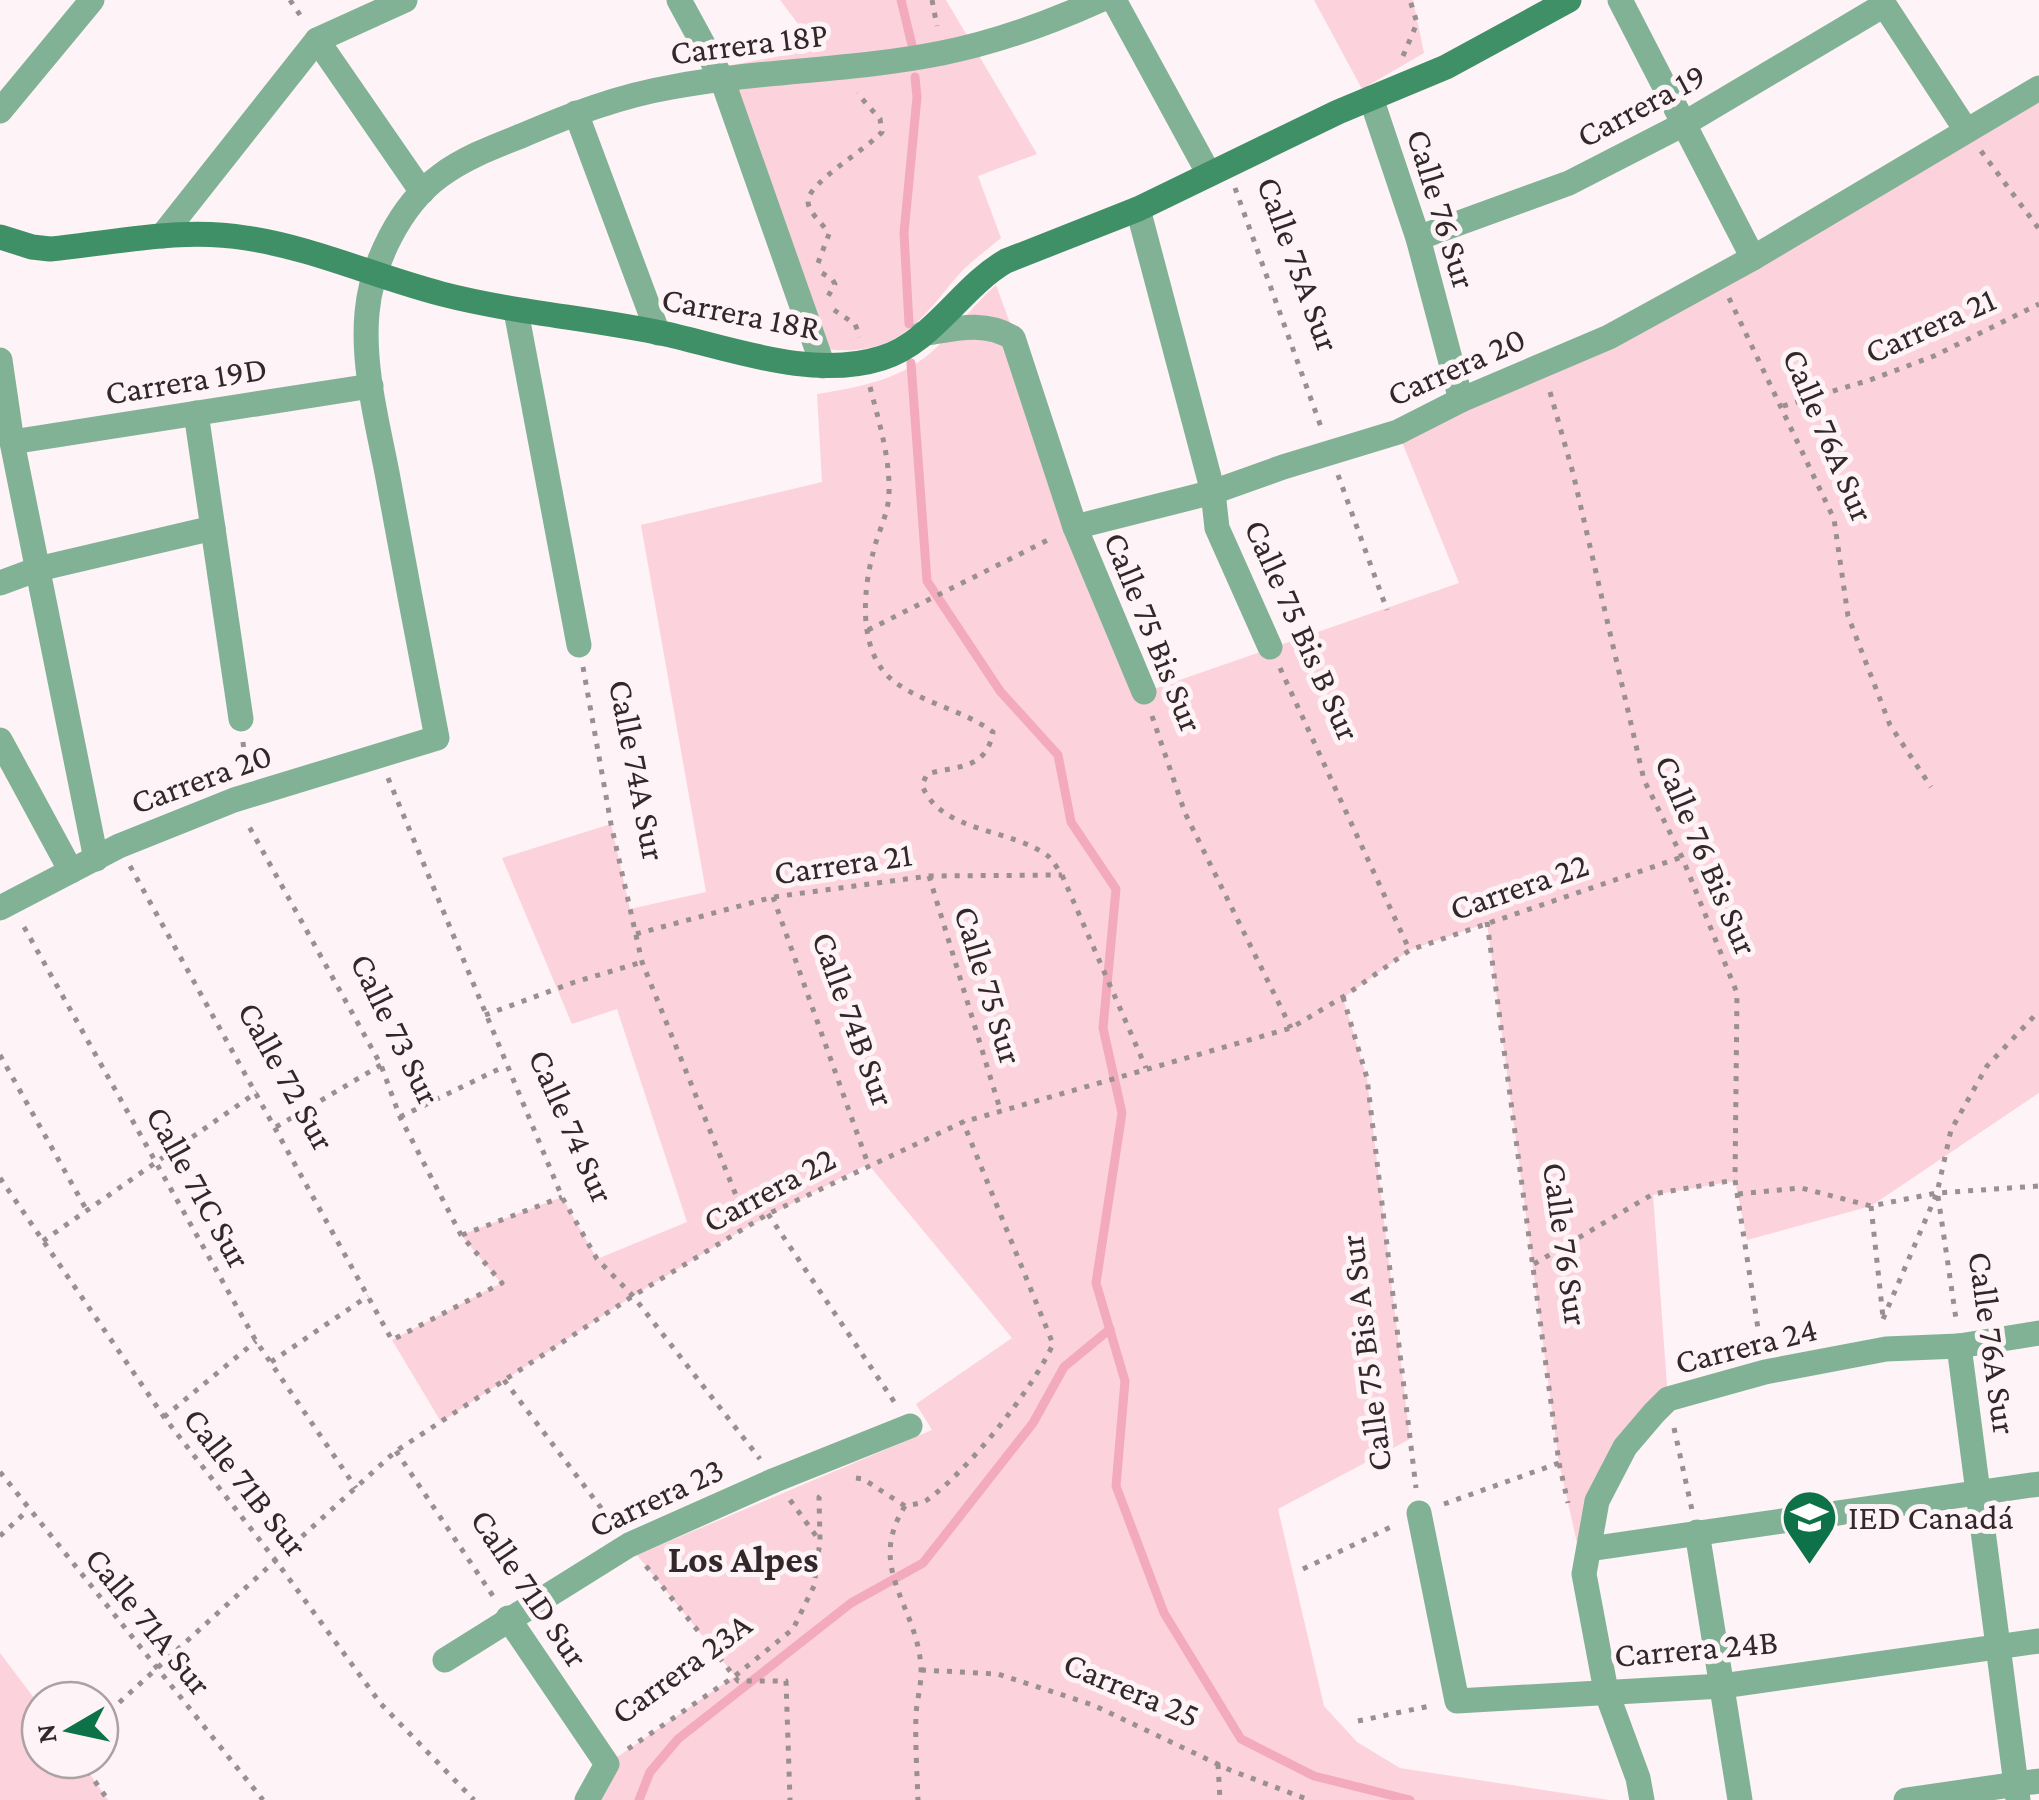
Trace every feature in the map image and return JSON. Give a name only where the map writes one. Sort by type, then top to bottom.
[{"type":"street","points":[[0,112],[92,0]]},
{"type":"street","points":[[162,236],[317,40],[405,0]]},
{"type":"street","points":[[679,0],[722,79],[823,366]]},
{"type":"street","name":"Carrera 18P","points":[[422,192],[452,167],[576,113],[669,87],[942,53],[998,40],[1100,0]]},
{"type":"street","points":[[1114,0],[1218,171]]},
{"type":"street","name":"Carrera 18R","points":[[0,237],[50,249],[162,236],[239,236],[273,242],[374,274],[516,311],[658,332],[823,366],[864,362],[893,353],[922,334],[974,284],[1006,261],[1138,209],[1380,94],[1462,60],[1570,0]]},
{"type":"street","points":[[1620,0],[1753,258]]},
{"type":"street","points":[[1883,2],[1966,130]]},
{"type":"street","name":"Carrera 19","points":[[1418,238],[1568,184],[1682,125],[1883,2]]},
{"type":"street","points":[[317,40],[422,192],[374,274],[367,315],[371,386]]},
{"type":"street","name":"Carrera 20","points":[[1075,526],[1213,492],[1398,432],[1461,400],[1609,337],[1753,258],[2039,88]]},
{"type":"street","name":"Calle 76 Sur","points":[[1380,94],[1461,400]]},
{"type":"street","points":[[576,113],[658,332]]},
{"type":"street","name":"Calle 75 Bis B Sur","points":[[1138,209],[1213,492],[1217,528],[1270,647]]},
{"type":"street","name":"Calle 74A Sur","points":[[516,311],[579,645]]},
{"type":"street","name":"Calle 75 Bis Sur","points":[[922,334],[977,326],[997,328],[1013,338],[1075,526],[1144,692]]},
{"type":"street","points":[[0,360],[38,569],[107,852]]},
{"type":"street","name":"Carrera 20","points":[[5,906],[107,852],[242,797],[437,738],[371,386]]},
{"type":"street","name":"Carrera 19D","points":[[12,442],[371,386]]},
{"type":"street","points":[[196,413],[240,719]]},
{"type":"street","points":[[0,583],[38,569],[213,528]]},
{"type":"street","points":[[0,740],[71,872]]},
{"type":"street","name":"Carrera 24","points":[[1587,1562],[1596,1501],[1626,1446],[1668,1399],[1765,1372],[1886,1349],[1960,1346],[2039,1333]]},
{"type":"street","name":"Calle 76A Sur","points":[[1960,1346],[1999,1647],[2024,1788]]},
{"type":"street","name":"Carrera 23","points":[[445,1660],[629,1545],[910,1426]]},
{"type":"street","points":[[1642,1800],[1638,1778],[1606,1691],[1587,1562],[1697,1532],[2039,1484]]},
{"type":"street","name":"Calle 75 Bis A Sur","points":[[1419,1513],[1457,1700]]},
{"type":"street","points":[[1697,1532],[1740,1800]]},
{"type":"street","name":"Calle 71D Sur","points":[[508,1618],[608,1764]]},
{"type":"street","name":"Carrera 24B","points":[[1457,1700],[1722,1686],[2039,1641]]},
{"type":"street","name":"Carrera 23A","points":[[587,1800],[608,1764]]},
{"type":"street","points":[[1906,1800],[2024,1788]]},
{"type":"path","points":[[1380,94],[1417,22],[1410,0]]},
{"type":"path","points":[[848,66],[849,80],[880,119],[882,132],[868,147],[811,188],[807,202],[829,234],[817,260],[823,275],[835,284],[826,300],[830,308],[855,324],[887,455],[890,497],[872,556],[865,608],[871,648],[888,676],[910,691],[977,720],[992,732],[990,751],[978,762],[927,774],[922,785],[927,798],[942,812],[1048,856],[1062,875],[1146,1068]]},
{"type":"path","points":[[1966,130],[2039,229]]},
{"type":"path","name":"Calle 75A Sur","points":[[1218,171],[1387,610]]},
{"type":"path","name":"Calle 76A Sur","points":[[1718,277],[1834,519],[1848,616],[1890,725],[1931,787]]},
{"type":"path","name":"Carrera 21","points":[[1783,406],[1934,356],[2039,304]]},
{"type":"path","name":"Calle 76 Bis Sur","points":[[1542,366],[1573,473],[1644,780],[1682,858],[1737,994],[1735,1180],[1765,1372]]},
{"type":"path","points":[[868,630],[1075,526]]},
{"type":"path","name":"Calle 74A Sur","points":[[579,645],[610,824],[642,962],[749,1226]]},
{"type":"path","name":"Calle 75 Bis B Sur","points":[[1270,647],[1410,950]]},
{"type":"path","name":"Calle 75 Bis Sur","points":[[1144,692],[1186,813],[1291,1028]]},
{"type":"path","name":"Calle 73 Sur","points":[[240,719],[242,797],[381,1064],[400,1118],[461,1235],[502,1283],[392,1340]]},
{"type":"path","name":"Calle 74 Sur","points":[[379,756],[505,1066],[562,1197],[596,1259],[633,1296],[820,1541]]},
{"type":"path","name":"Calle 72 Sur","points":[[107,852],[257,1092],[392,1340]]},
{"type":"path","name":"Carrera 22","points":[[120,1702],[396,1451],[633,1296],[768,1214],[868,1164],[1000,1109],[1291,1028],[1410,950],[1682,858]]},
{"type":"path","name":"Carrera 21","points":[[636,934],[773,897],[929,876],[1062,875]]},
{"type":"path","name":"Calle 75 Sur","points":[[929,876],[1000,1109]]},
{"type":"path","name":"Calle 74B Sur","points":[[773,897],[868,1164]]},
{"type":"path","name":"Calle 71C Sur","points":[[5,906],[256,1341],[356,1488]]},
{"type":"path","name":"Calle 76 Sur","points":[[1487,922],[1560,1463],[1572,1519]]},
{"type":"path","points":[[485,1015],[642,962]]},
{"type":"path","name":"Calle 75 Bis A Sur","points":[[1342,998],[1367,1078],[1419,1513]]},
{"type":"path","points":[[1883,1320],[1937,1193],[1952,1130],[1987,1066],[2039,1011]]},
{"type":"path","points":[[0,1055],[87,1211]]},
{"type":"path","points":[[276,1127],[381,1064]]},
{"type":"path","points":[[400,1118],[505,1066]]},
{"type":"path","points":[[43,1241],[257,1092]]},
{"type":"path","points":[[846,1478],[864,1478],[905,1506],[924,1503],[980,1448],[1040,1374],[1053,1344],[964,1122]]},
{"type":"path","name":"Calle 71B Sur","points":[[0,1178],[164,1417],[381,1704],[474,1800]]},
{"type":"path","points":[[1534,1264],[1653,1194],[1735,1180]]},
{"type":"path","points":[[1738,1194],[1801,1188],[1870,1206],[1937,1193],[2039,1186]]},
{"type":"path","name":"Calle 76A Sur","points":[[1937,1193],[1960,1346]]},
{"type":"path","points":[[461,1235],[562,1197]]},
{"type":"path","points":[[1870,1206],[1886,1349]]},
{"type":"path","points":[[768,1214],[910,1426]]},
{"type":"path","points":[[270,1362],[368,1296]]},
{"type":"path","points":[[164,1417],[256,1341]]},
{"type":"path","points":[[504,1380],[629,1545],[737,1678],[786,1681],[790,1800]]},
{"type":"path","points":[[1668,1399],[1697,1532]]},
{"type":"path","name":"Calle 71D Sur","points":[[396,1451],[508,1618]]},
{"type":"path","name":"Calle 71A Sur","points":[[0,1472],[263,1800]]},
{"type":"path","name":"Carrera 23A","points":[[608,1764],[737,1678],[793,1629],[814,1586],[820,1497],[829,1486]]},
{"type":"path","points":[[905,1506],[896,1520],[890,1543],[890,1573],[906,1610],[921,1670],[916,1714],[918,1800]]},
{"type":"path","points":[[0,1536],[28,1510]]},
{"type":"path","name":"Carrera 25","points":[[921,1670],[998,1674],[1040,1687],[1093,1705],[1218,1764],[1309,1800]]},
{"type":"path","points":[[1358,1721],[1457,1700]]},
{"type":"path","points":[[1218,1764],[1220,1800]]},
{"type":"shaded area","points":[[780,0],[946,0],[1037,154],[978,176],[1001,238],[964,269],[911,328],[875,346],[828,349],[727,66],[817,49]]},
{"type":"shaded area","points":[[1314,0],[1413,0],[1424,53],[1362,89]]},
{"type":"shaded area","points":[[2039,88],[2039,1093],[1871,1206],[1747,1240],[1735,1181],[1653,1195],[1668,1399],[1625,1447],[1584,1574],[1559,1463],[1487,923],[1410,950],[1343,998],[1367,1078],[1410,1439],[1278,1509],[1324,1706],[1357,1742],[1400,1768],[1609,1800],[596,1800],[607,1764],[735,1676],[637,1555],[932,1430],[916,1404],[1012,1338],[868,1164],[749,1226],[633,1296],[441,1422],[392,1340],[501,1283],[461,1235],[562,1197],[597,1259],[687,1222],[617,1009],[572,1024],[502,858],[611,824],[630,909],[706,892],[641,525],[822,482],[817,394],[866,384],[911,367],[937,347],[996,285],[1145,692],[1459,583],[1398,432],[1609,337]]},
{"type":"shaded area","points":[[0,1653],[20,1680],[20,1780],[94,1780],[108,1800],[0,1800]]},
{"type":"waterway","points":[[901,0],[912,45]]},
{"type":"waterway","points":[[909,324],[904,233],[917,97],[915,77]]},
{"type":"waterway","points":[[911,363],[927,581],[1000,691],[1058,755],[1071,822],[1116,889],[1103,1028],[1122,1113],[1096,1283],[1125,1381],[1116,1486],[1164,1613],[1241,1739],[1314,1776],[1410,1800]]},
{"type":"waterway","points":[[639,1800],[650,1772],[678,1739],[851,1603],[923,1563],[1033,1423],[1064,1367],[1110,1329]]},
{"type":"place","name":"IED Canadá","points":[[1809,1566]]},
{"type":"district","name":"Los Alpes","points":[[743,1559]]}]
